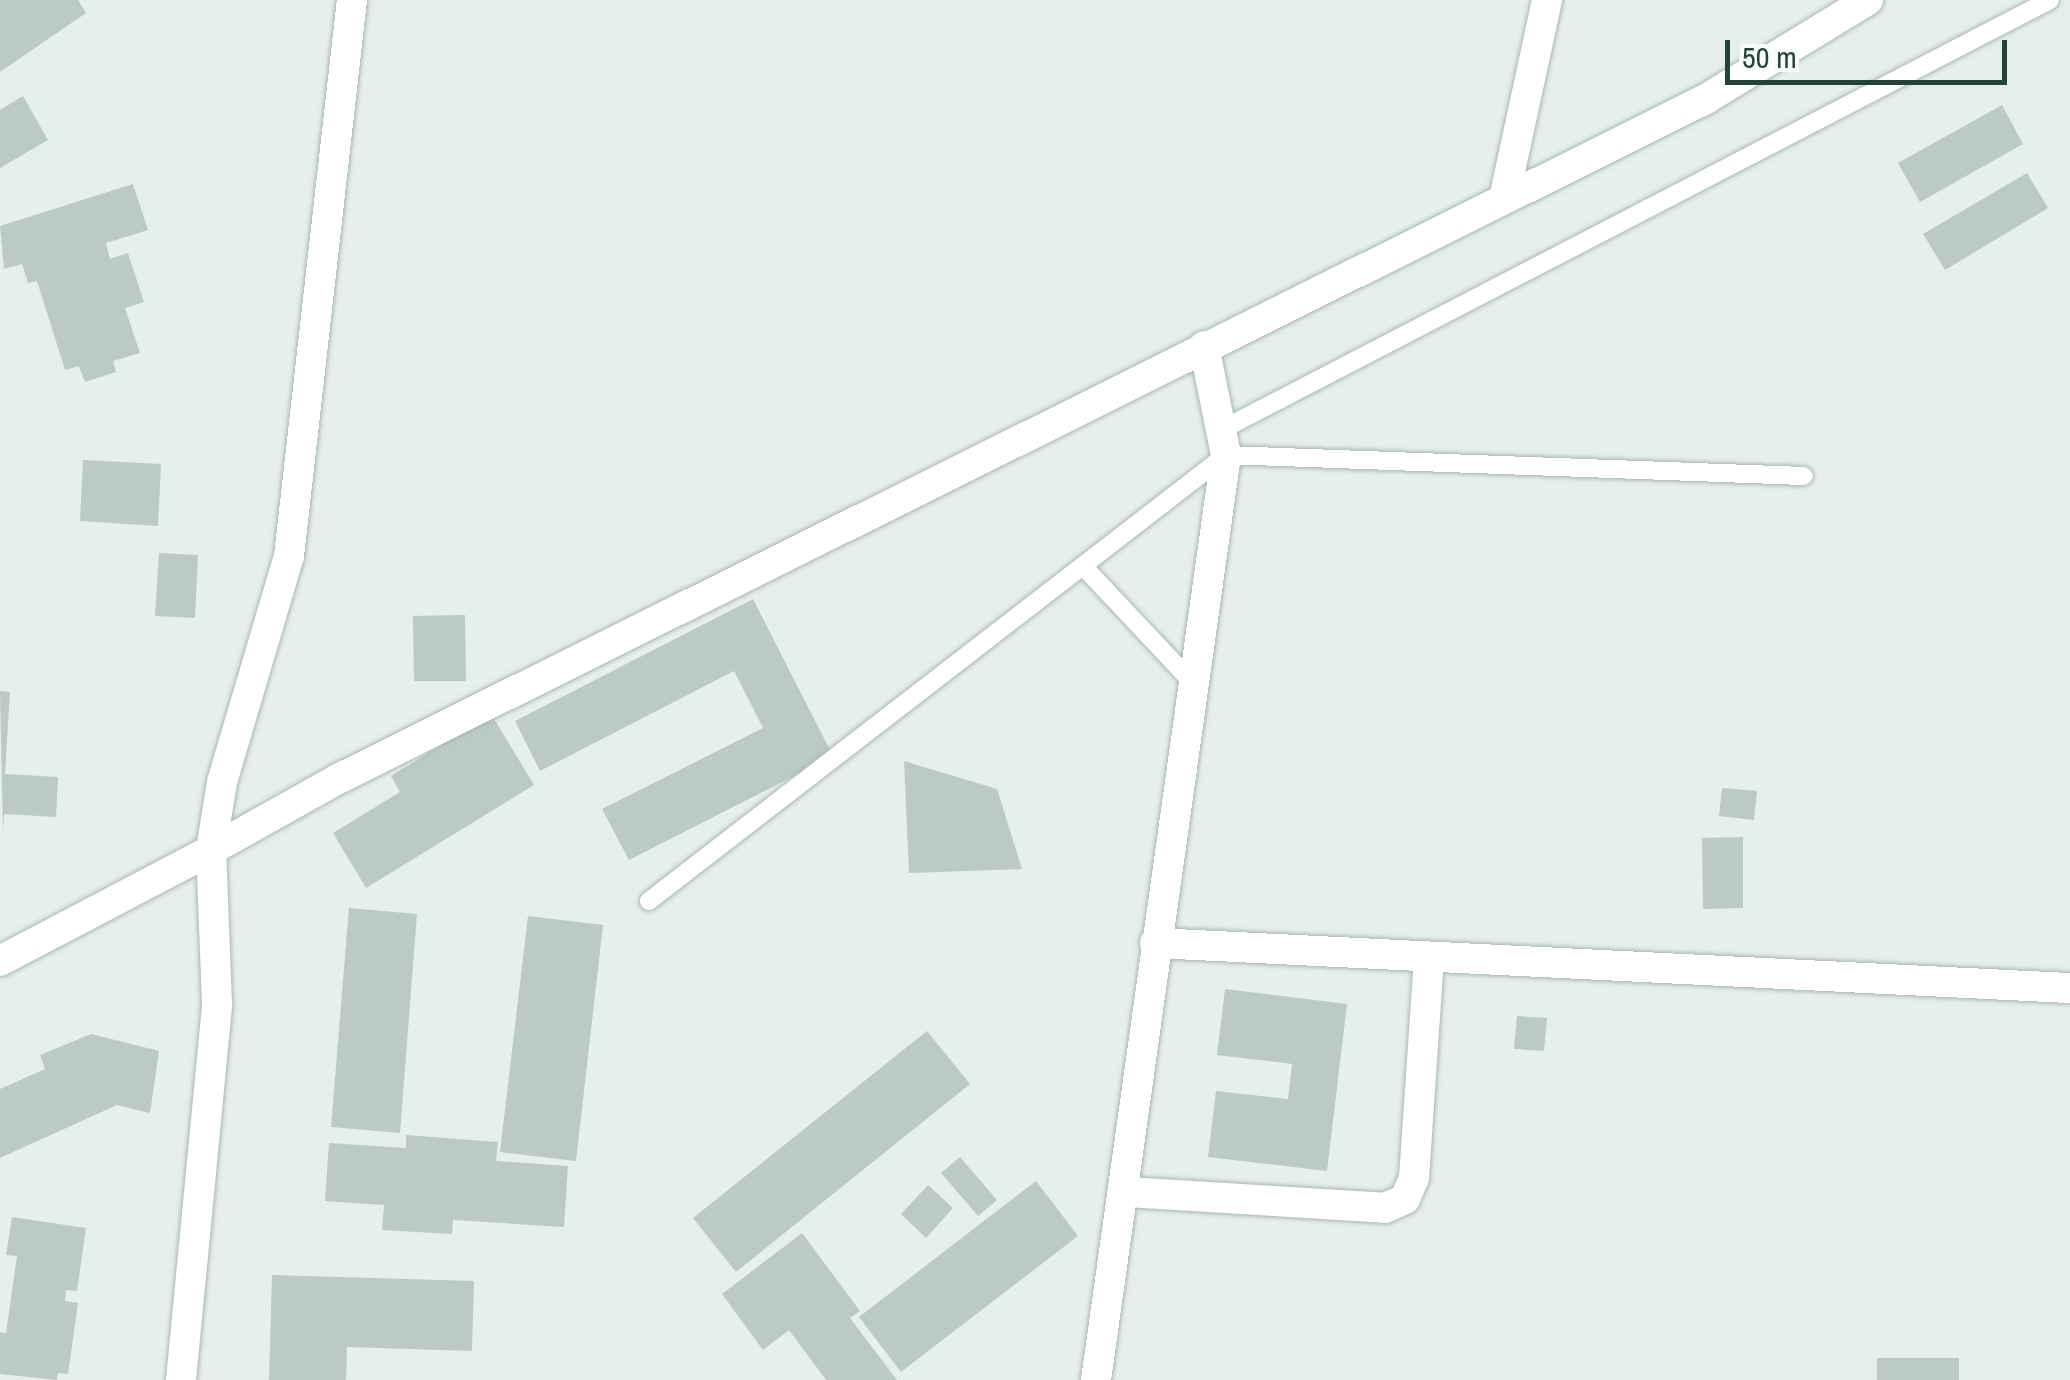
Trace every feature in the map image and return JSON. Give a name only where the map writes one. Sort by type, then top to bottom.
[{"type":"street","points":[[181,1380],[218,1004],[212,850],[222,782],[289,556],[352,0]]},
{"type":"street","points":[[1504,198],[1547,0]]},
{"type":"street","points":[[0,962],[338,779],[1782,58],[1868,0]]},
{"type":"street","points":[[1096,1380],[1126,1192],[1155,943],[1226,441],[1204,346]]},
{"type":"street","points":[[1155,943],[2070,988]]},
{"type":"street","points":[[1126,1192],[1385,1208],[1405,1199],[1414,1178],[1429,959]]},
{"type":"lane","points":[[649,901],[1084,567],[1226,441],[2050,0]]},
{"type":"lane","points":[[1226,441],[1804,476]]},
{"type":"lane","points":[[1084,567],[1192,682]]},
{"type":"building","points":[[0,0],[78,0],[86,13],[0,72]]},
{"type":"building","points":[[23,96],[48,140],[0,168],[0,110]]},
{"type":"building","points":[[2002,105],[2023,144],[1920,202],[1898,163]]},
{"type":"building","points":[[2027,173],[2048,208],[1945,270],[1923,234]]},
{"type":"building","points":[[133,184],[148,230],[106,243],[110,259],[128,253],[144,302],[125,308],[140,353],[113,361],[116,372],[85,382],[79,366],[65,370],[37,281],[28,283],[22,264],[4,269],[0,226]]},
{"type":"building","points":[[83,460],[161,464],[158,526],[80,521]]},
{"type":"building","points":[[159,553],[198,555],[195,618],[155,616]]},
{"type":"building","points":[[753,599],[833,756],[629,860],[602,809],[763,728],[734,671],[540,771],[515,721]]},
{"type":"building","points":[[465,615],[466,681],[414,681],[413,616]]},
{"type":"building","points":[[0,691],[10,692],[5,774],[58,777],[56,817],[4,814],[3,833]]},
{"type":"building","points":[[491,714],[534,785],[366,888],[333,833],[400,792],[391,776]]},
{"type":"building","points":[[904,761],[997,789],[1022,869],[909,873]]},
{"type":"building","points":[[1722,788],[1757,791],[1754,820],[1719,816]]},
{"type":"building","points":[[1743,837],[1743,908],[1703,909],[1702,838]]},
{"type":"building","points":[[349,908],[417,914],[400,1133],[331,1127]]},
{"type":"building","points":[[528,916],[603,925],[576,1161],[500,1152]]},
{"type":"building","points":[[1225,989],[1347,1004],[1327,1171],[1208,1157],[1216,1091],[1288,1099],[1292,1064],[1217,1055]]},
{"type":"building","points":[[1517,1016],[1547,1018],[1544,1051],[1514,1049]]},
{"type":"building","points":[[927,1031],[970,1084],[736,1272],[693,1218]]},
{"type":"building","points":[[91,1034],[159,1051],[150,1113],[117,1105],[0,1158],[0,1089],[45,1069],[40,1055]]},
{"type":"building","points":[[406,1135],[498,1142],[496,1161],[568,1166],[564,1227],[453,1220],[452,1234],[382,1230],[384,1205],[325,1201],[329,1143],[406,1148]]},
{"type":"building","points":[[960,1157],[997,1200],[978,1216],[941,1173]]},
{"type":"building","points":[[1036,1181],[1078,1236],[901,1372],[859,1317]]},
{"type":"building","points":[[928,1185],[953,1208],[926,1238],[901,1214]]},
{"type":"building","points":[[12,1217],[86,1228],[77,1291],[66,1290],[65,1301],[78,1303],[68,1374],[58,1373],[57,1380],[0,1374],[0,1332],[6,1333],[17,1256],[6,1255]]},
{"type":"building","points":[[802,1233],[860,1311],[850,1318],[897,1380],[826,1380],[789,1330],[763,1350],[722,1294]]},
{"type":"building","points":[[272,1275],[474,1281],[472,1351],[347,1347],[346,1380],[269,1380]]},
{"type":"building","points":[[1877,1358],[1959,1358],[1959,1380],[1877,1380]]}]
